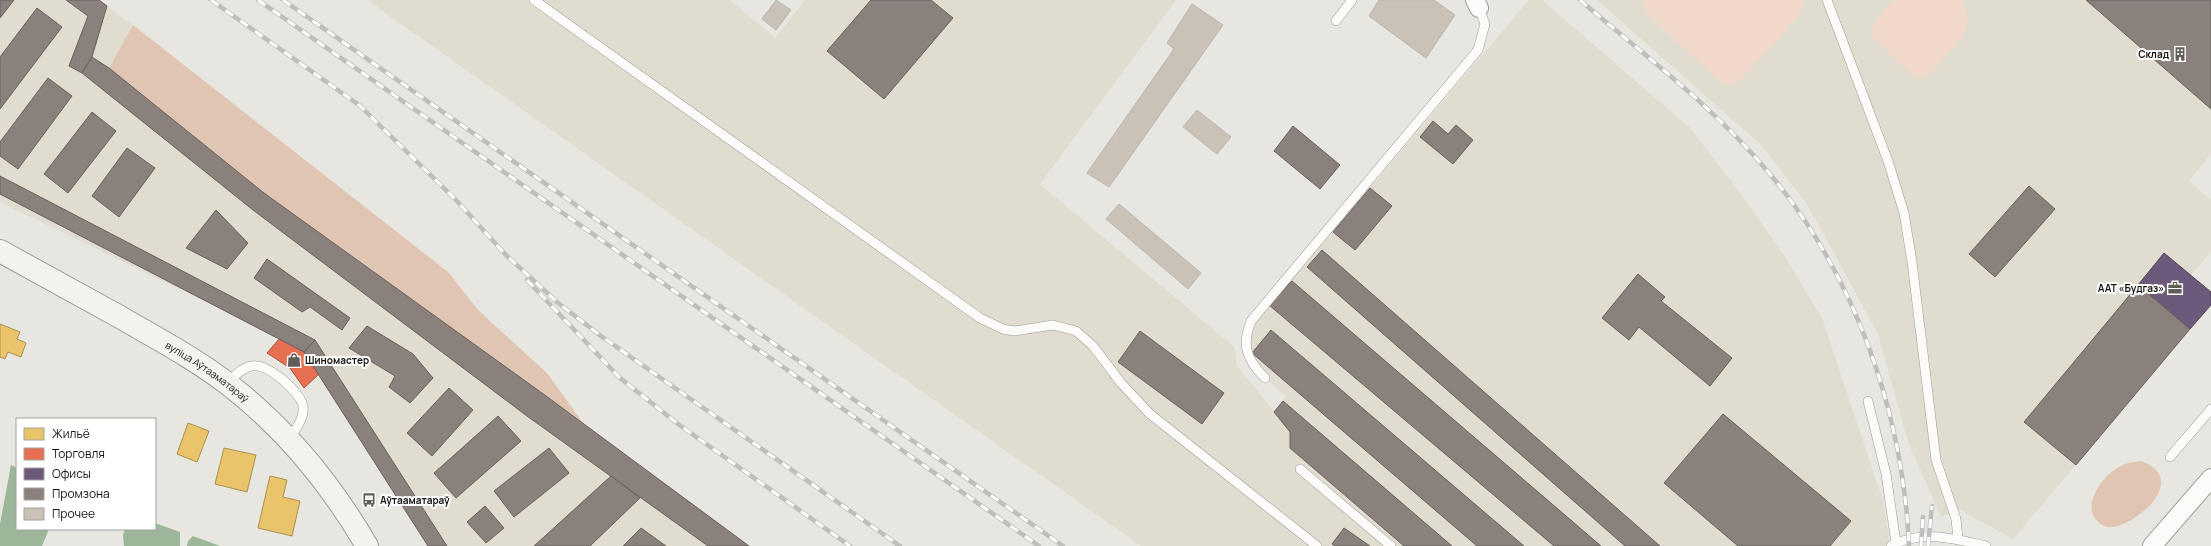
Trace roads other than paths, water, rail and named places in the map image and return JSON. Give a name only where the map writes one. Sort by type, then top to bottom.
[{"type":"main road","name":"вуліца Аўтааматараў","points":[[0,251],[159,339],[227,383],[251,402],[289,440],[330,487],[367,546]]},
{"type":"street","points":[[2152,546],[2211,478]]},
{"type":"lane","points":[[534,0],[980,318],[1003,329],[1019,330],[1053,325],[1070,329],[1085,337],[1121,383],[1150,414],[1317,546]]},
{"type":"lane","points":[[1336,21],[1352,0]]},
{"type":"lane","points":[[1827,0],[1885,154],[1904,213],[1912,262],[1936,460],[1956,519],[1958,539]]},
{"type":"lane","points":[[1265,378],[1249,358],[1246,345],[1246,333],[1251,321],[1478,50],[1485,24],[1477,4]]},
{"type":"lane","points":[[227,383],[236,375],[253,366],[266,368],[282,379],[298,396],[303,406],[302,417],[289,440]]},
{"type":"lane","points":[[1868,401],[1886,474],[1893,544],[1921,537],[1958,539],[1986,546]]},
{"type":"lane","points":[[2170,457],[2211,409]]},
{"type":"lane","points":[[1300,469],[1391,546]]},
{"type":"railway","points":[[211,0],[359,105],[456,200],[505,254],[557,302],[601,336],[900,546]]},
{"type":"railway","points":[[258,0],[1039,546]]},
{"type":"railway","points":[[283,0],[1063,546]]},
{"type":"railway","points":[[1580,0],[1678,82],[1748,149],[1769,173],[1799,213],[1826,256],[1850,301],[1869,348],[1885,396],[1897,446],[1905,496],[1909,546]]},
{"type":"railway","points":[[527,280],[620,378],[678,424],[850,546]]},
{"type":"railway","points":[[1928,546],[1932,506]]},
{"type":"railway","points":[[1921,546],[1923,517]]},
{"type":"place","name":"Склад","points":[[2180,54]]},
{"type":"place","name":"ААТ «Будгаз»","points":[[2175,288]]},
{"type":"place","name":"Шиномастер","points":[[294,360]]},
{"type":"place","name":"Аўтааматараў","points":[[369,500]]}]
